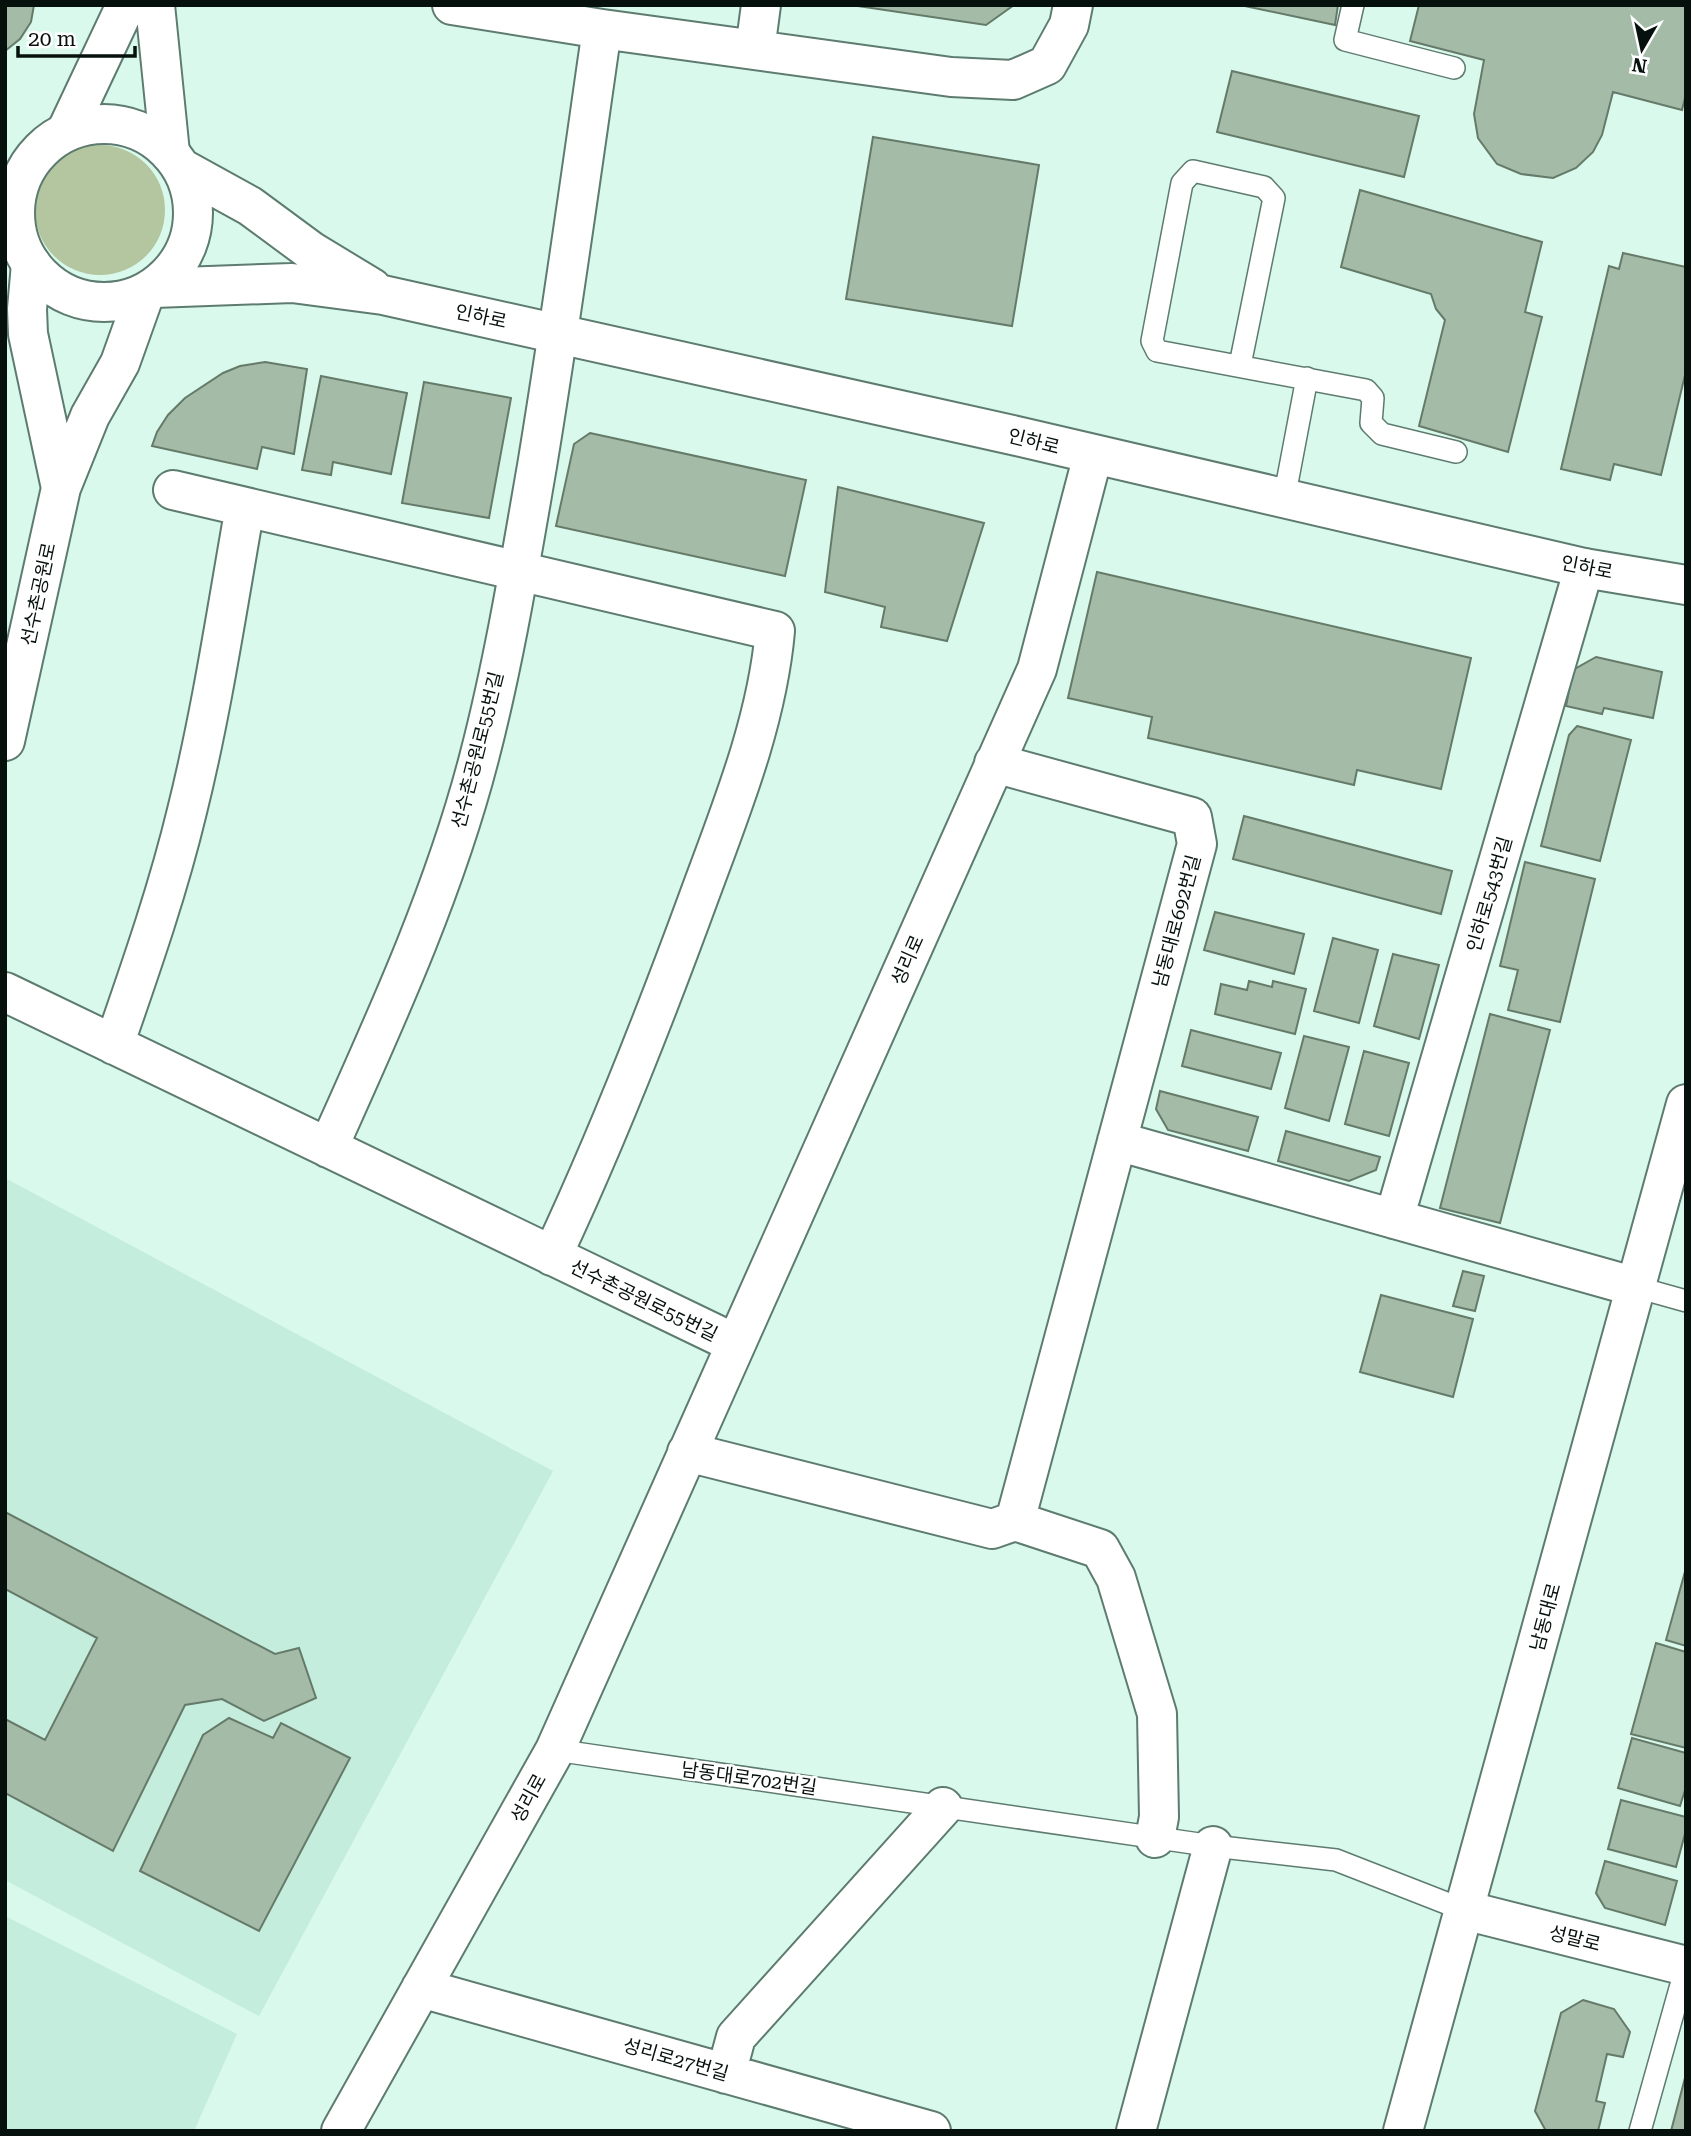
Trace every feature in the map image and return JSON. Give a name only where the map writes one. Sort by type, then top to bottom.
[{"type":"street","points":[[126,5],[54,141],[25,171],[16,199],[20,256],[47,282],[77,299],[112,302],[150,290],[292,284],[383,295]]},
{"type":"street","points":[[150,290],[174,270],[191,238],[193,202],[176,160],[155,5]]},
{"type":"street","points":[[452,5],[602,29],[951,77],[1013,80],[1047,65],[1071,15]]},
{"type":"street","points":[[755,50],[761,5]]},
{"type":"street","name":"선수촌공원로55번길","points":[[328,1148],[392,1006],[449,858],[479,758],[519,571],[559,333],[602,29]]},
{"type":"street","points":[[5,144],[54,141],[102,124],[121,125],[148,135],[176,160],[250,206],[311,251],[383,295]]},
{"type":"street","name":"선수촌공원로","points":[[20,256],[28,334],[61,488]]},
{"type":"street","name":"선수촌공원로","points":[[5,741],[61,488],[90,416],[120,363],[150,290]]},
{"type":"street","name":"인하로","points":[[383,295],[1584,568],[1686,584]]},
{"type":"street","name":"성리로","points":[[341,2131],[555,1750],[1037,669],[1093,455]]},
{"type":"street","points":[[173,491],[519,571]]},
{"type":"street","points":[[114,1045],[161,908],[187,810],[206,725],[245,507]]},
{"type":"street","name":"인하로543번길","points":[[1394,1219],[1584,568]]},
{"type":"street","name":"선수촌공원로55번길","points":[[519,571],[775,631],[771,670],[741,784],[603,1143],[552,1256]]},
{"type":"street","name":"남동대로692번길","points":[[994,764],[1192,817],[1197,844],[1015,1521]]},
{"type":"street","name":"선수촌공원로55번길","points":[[5,992],[736,1344]]},
{"type":"street","name":"남동대로","points":[[1403,2131],[1686,1104]]},
{"type":"street","points":[[1117,1141],[1636,1287]]},
{"type":"street","points":[[687,1452],[992,1530],[1015,1521],[1100,1549],[1116,1577],[1157,1714],[1159,1817],[1155,1838]]},
{"type":"street","points":[[726,2074],[736,2038],[943,1807]]},
{"type":"street","points":[[1136,2131],[1213,1846]]},
{"type":"street","name":"성말로","points":[[1464,1910],[1686,1966]]},
{"type":"street","name":"성리로27번길","points":[[421,1988],[931,2131]]},
{"type":"lane","points":[[1353,5],[1345,40],[1454,68]]},
{"type":"lane","points":[[1240,365],[1275,198],[1264,187],[1193,171],[1182,183],[1152,341],[1157,351],[1366,390],[1373,398],[1371,423],[1382,434],[1456,452]]},
{"type":"lane","points":[[1283,499],[1307,378]]},
{"type":"lane","points":[[1636,1287],[1686,1301]]},
{"type":"lane","name":"남동대로702번길","points":[[555,1750],[1155,1838],[1336,1860],[1464,1910]]},
{"type":"lane","points":[[1640,2131],[1686,1966]]},
{"type":"shaded area","points":[[100,145],[125,150],[146,164],[160,185],[165,210],[160,235],[146,256],[125,270],[100,275],[75,270],[54,256],[40,235],[35,210],[40,185],[54,164],[75,150]]},
{"type":"shaded area","points":[[5,1178],[553,1471],[259,2016],[5,1880]]},
{"type":"shaded area","points":[[5,1916],[237,2034],[194,2131],[5,2131]]},
{"type":"building","points":[[5,5],[34,5],[31,22],[20,39],[5,51]]},
{"type":"building","points":[[851,5],[1014,5],[986,25]]},
{"type":"building","points":[[1240,5],[1338,5],[1335,25]]},
{"type":"building","points":[[1419,5],[1686,5],[1686,94],[1682,110],[1613,92],[1602,135],[1593,152],[1576,168],[1553,178],[1521,174],[1497,164],[1478,138],[1474,114],[1484,60],[1410,41]]},
{"type":"building","points":[[1232,71],[1419,116],[1404,177],[1217,132]]},
{"type":"building","points":[[873,137],[1039,165],[1012,326],[846,299]]},
{"type":"building","points":[[1360,190],[1542,242],[1525,312],[1542,317],[1508,452],[1419,426],[1445,320],[1436,309],[1431,294],[1341,267]]},
{"type":"building","points":[[1623,253],[1686,267],[1686,371],[1661,475],[1614,464],[1610,480],[1561,469],[1609,266],[1619,269]]},
{"type":"building","points":[[265,362],[307,369],[294,454],[262,447],[257,469],[152,446],[168,415],[185,398],[223,373],[240,366]]},
{"type":"building","points":[[321,376],[407,393],[391,474],[333,462],[331,475],[302,470]]},
{"type":"building","points":[[424,382],[511,398],[489,518],[402,503]]},
{"type":"building","points":[[590,433],[806,480],[785,576],[556,526],[574,444]]},
{"type":"building","points":[[838,487],[984,523],[947,641],[881,627],[885,607],[825,592]]},
{"type":"building","points":[[1097,572],[1471,658],[1441,789],[1357,770],[1354,785],[1148,738],[1152,717],[1068,698]]},
{"type":"building","points":[[1596,657],[1662,672],[1653,718],[1604,708],[1602,714],[1566,706],[1573,670]]},
{"type":"building","points":[[1577,726],[1631,740],[1600,861],[1541,846],[1569,735]]},
{"type":"building","points":[[1244,816],[1452,871],[1441,914],[1233,859]]},
{"type":"building","points":[[1525,862],[1595,879],[1560,1022],[1508,1010],[1518,970],[1500,966]]},
{"type":"building","points":[[1215,912],[1304,934],[1294,974],[1204,950]]},
{"type":"building","points":[[1333,938],[1378,950],[1359,1023],[1314,1011]]},
{"type":"building","points":[[1393,954],[1439,965],[1419,1039],[1374,1026]]},
{"type":"building","points":[[1249,981],[1272,987],[1273,981],[1306,989],[1295,1034],[1215,1014],[1221,984],[1247,990]]},
{"type":"building","points":[[1490,1014],[1550,1030],[1500,1223],[1440,1208]]},
{"type":"building","points":[[1191,1030],[1281,1053],[1271,1089],[1182,1066]]},
{"type":"building","points":[[1304,1036],[1349,1047],[1329,1121],[1285,1108]]},
{"type":"building","points":[[1364,1051],[1409,1063],[1389,1136],[1345,1124]]},
{"type":"building","points":[[1160,1091],[1258,1117],[1248,1151],[1168,1130],[1156,1109]]},
{"type":"building","points":[[1286,1131],[1380,1157],[1376,1170],[1349,1181],[1278,1161]]},
{"type":"building","points":[[1463,1271],[1484,1276],[1475,1311],[1453,1306]]},
{"type":"building","points":[[1381,1295],[1473,1319],[1453,1397],[1360,1372]]},
{"type":"building","points":[[5,1512],[275,1654],[299,1648],[316,1698],[264,1721],[222,1699],[185,1705],[113,1851],[5,1793],[5,1719],[45,1740],[97,1638],[5,1589]]},
{"type":"building","points":[[1686,1568],[1686,1646],[1666,1640]]},
{"type":"building","points":[[1656,1643],[1686,1652],[1686,1748],[1631,1734]]},
{"type":"building","points":[[229,1718],[273,1738],[281,1723],[350,1758],[259,1931],[140,1871],[203,1735]]},
{"type":"building","points":[[1632,1738],[1686,1753],[1686,1787],[1680,1806],[1618,1788]]},
{"type":"building","points":[[1621,1800],[1686,1817],[1686,1830],[1676,1867],[1608,1849]]},
{"type":"building","points":[[1605,1861],[1677,1881],[1665,1925],[1605,1908],[1596,1893]]},
{"type":"building","points":[[1583,2000],[1614,2009],[1630,2032],[1623,2057],[1607,2054],[1596,2101],[1605,2103],[1598,2131],[1546,2131],[1535,2111],[1561,2013]]},
{"type":"building","points":[[1686,2074],[1686,2131],[1671,2131]]}]
